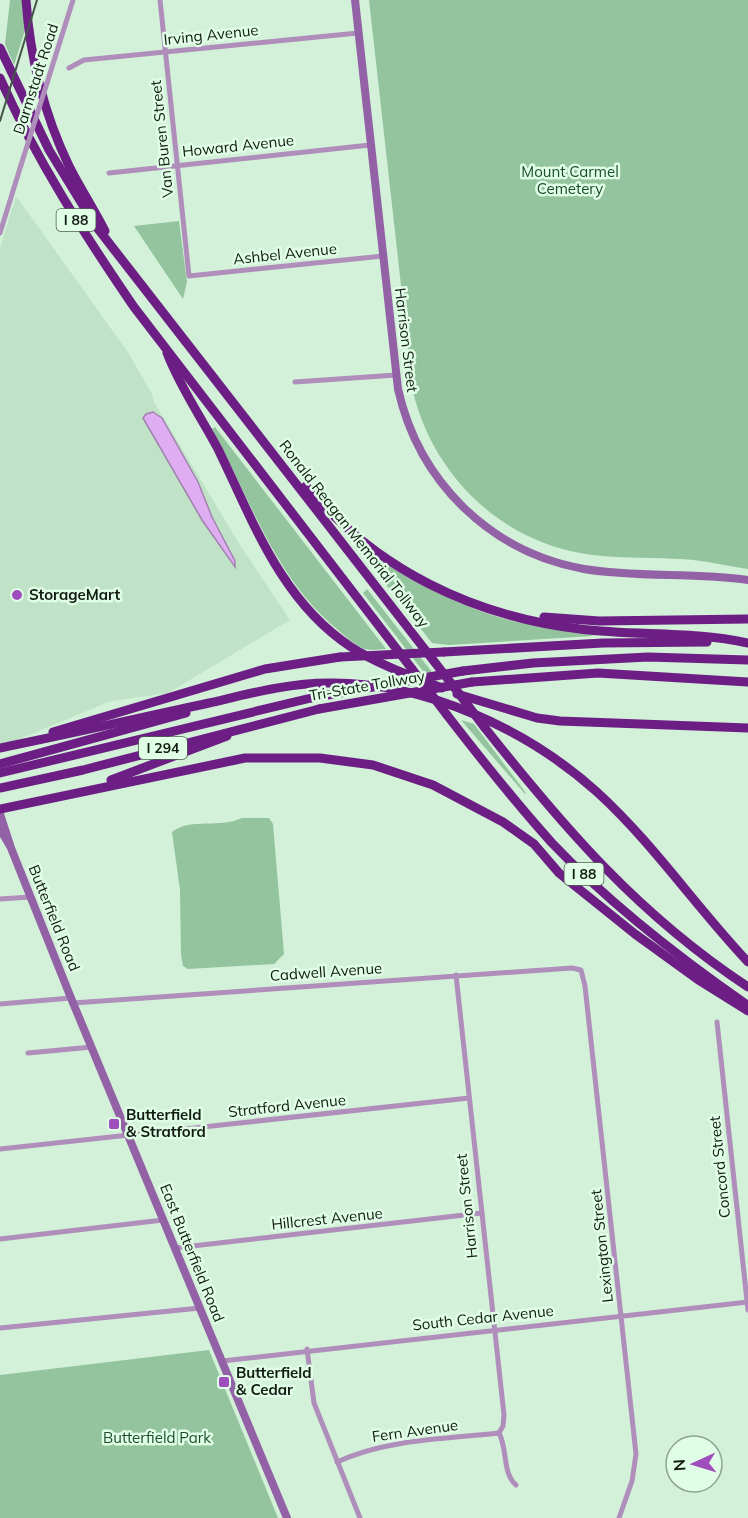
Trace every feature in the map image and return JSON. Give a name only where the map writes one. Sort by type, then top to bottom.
[{"type":"highway","points":[[26,0],[38,80],[55,132],[69,164],[119,257]]},
{"type":"highway","name":"Ronald Reagan Memorial Tollway","points":[[0,48],[36,126],[63,174],[119,257],[485,728],[572,836],[604,870],[688,945],[748,987]]},
{"type":"highway","name":"I 88","points":[[0,78],[67,205],[95,250],[167,353],[511,795],[577,868],[656,938],[748,1005]]},
{"type":"highway","points":[[167,353],[174,371],[217,448],[276,565],[305,607],[353,648],[402,673],[473,701],[537,718],[578,722],[748,728]]},
{"type":"highway","points":[[263,441],[288,464],[336,518],[383,558],[437,589],[501,611],[537,621],[581,629],[684,634],[748,644]]},
{"type":"highway","points":[[501,611],[591,621],[748,619]]},
{"type":"highway","points":[[0,747],[265,669],[340,657],[670,641],[748,644]]},
{"type":"highway","name":"Tri-State Tollway","points":[[0,773],[311,698],[463,671],[532,663],[648,657],[748,660]]},
{"type":"highway","name":"Tri-State Tollway","points":[[3,787],[83,770],[319,709],[472,682],[598,674],[748,682]]},
{"type":"highway","points":[[0,747],[243,695],[313,683],[361,685],[400,691],[431,700],[501,727],[555,759],[597,793],[748,962]]},
{"type":"highway","points":[[0,764],[243,695]]},
{"type":"highway","points":[[83,791],[254,724]]},
{"type":"highway","points":[[0,809],[245,758],[320,758],[373,765],[433,784],[511,827],[534,844],[559,873],[635,934],[699,981],[748,1011]]},
{"type":"main road","name":"Harrison Street","points":[[355,0],[396,375],[404,413],[423,457],[459,505],[498,536],[539,557],[585,569],[748,580]]},
{"type":"main road","name":"Butterfield Road","points":[[0,814],[11,848],[72,1001]]},
{"type":"main road","name":"Butterfield Road","points":[[0,829],[11,848]]},
{"type":"main road","name":"East Butterfield Road","points":[[72,1001],[287,1518]]},
{"type":"street","name":"Darmstadt Road","points":[[0,233],[73,0]]},
{"type":"street","name":"Van Buren Street","points":[[160,0],[189,276]]},
{"type":"street","name":"Irving Avenue","points":[[69,68],[84,60],[358,33]]},
{"type":"street","name":"Howard Avenue","points":[[109,173],[370,144]]},
{"type":"street","name":"Ashbel Avenue","points":[[189,276],[382,256]]},
{"type":"street","points":[[295,382],[396,375]]},
{"type":"street","points":[[0,899],[30,897]]},
{"type":"street","name":"Cadwell Avenue","points":[[0,1004],[572,968],[581,970]]},
{"type":"street","name":"Lexington Street","points":[[581,970],[585,986],[622,1315],[636,1460],[619,1518]]},
{"type":"street","name":"Harrison Street","points":[[456,975],[504,1415],[503,1426],[499,1433]]},
{"type":"street","name":"Concord Street","points":[[717,1022],[748,1310]]},
{"type":"street","points":[[28,1053],[92,1047]]},
{"type":"street","name":"Stratford Avenue","points":[[0,1149],[469,1098]]},
{"type":"street","name":"Hillcrest Avenue","points":[[175,1248],[482,1214]]},
{"type":"street","points":[[0,1239],[163,1220]]},
{"type":"street","name":"South Cedar Avenue","points":[[222,1361],[307,1349],[748,1302]]},
{"type":"street","points":[[0,1328],[200,1308]]},
{"type":"street","points":[[307,1349],[314,1403],[360,1518]]},
{"type":"street","points":[[499,1433],[505,1449],[507,1471],[510,1480],[516,1485]]},
{"type":"street","name":"Fern Avenue","points":[[337,1462],[358,1452],[388,1445],[499,1433]]},
{"type":"shaded area","points":[[16,196],[129,354],[152,394],[154,402],[240,545],[290,620],[168,693],[111,701],[0,747],[0,248]]},
{"type":"shaded area","points":[[153,412],[162,418],[198,482],[212,517],[235,561],[235,567],[202,520],[143,418],[146,414]]},
{"type":"green space","points":[[10,0],[22,0],[25,30],[14,65],[5,44]]},
{"type":"green space","name":"Mount Carmel Cemetery","points":[[369,0],[748,0],[748,569],[689,560],[592,555],[550,545],[522,533],[496,517],[453,475],[436,449],[423,422],[413,392]]},
{"type":"green space","points":[[179,221],[187,282],[183,299],[134,226]]},
{"type":"green space","points":[[215,427],[386,649],[366,650],[354,643],[316,610],[297,587],[266,536],[212,429]]},
{"type":"green space","points":[[352,541],[428,588],[469,607],[512,621],[593,636],[449,645],[432,643]]},
{"type":"green space","points":[[367,589],[439,681],[426,675],[363,593]]},
{"type":"green space","points":[[461,720],[474,724],[525,794]]},
{"type":"green space","points":[[242,818],[269,818],[273,824],[284,954],[274,964],[188,969],[183,966],[181,955],[180,890],[172,832],[188,825],[224,823]]},
{"type":"green space","name":"Butterfield Park","points":[[209,1350],[278,1518],[0,1518],[0,1375]]},
{"type":"railway","points":[[0,121],[37,0]]},
{"type":"place","name":"StorageMart","points":[[17,595]]},
{"type":"place","name":"Butterfield & Stratford","points":[[114,1124]]},
{"type":"place","name":"Butterfield & Cedar","points":[[224,1382]]}]
